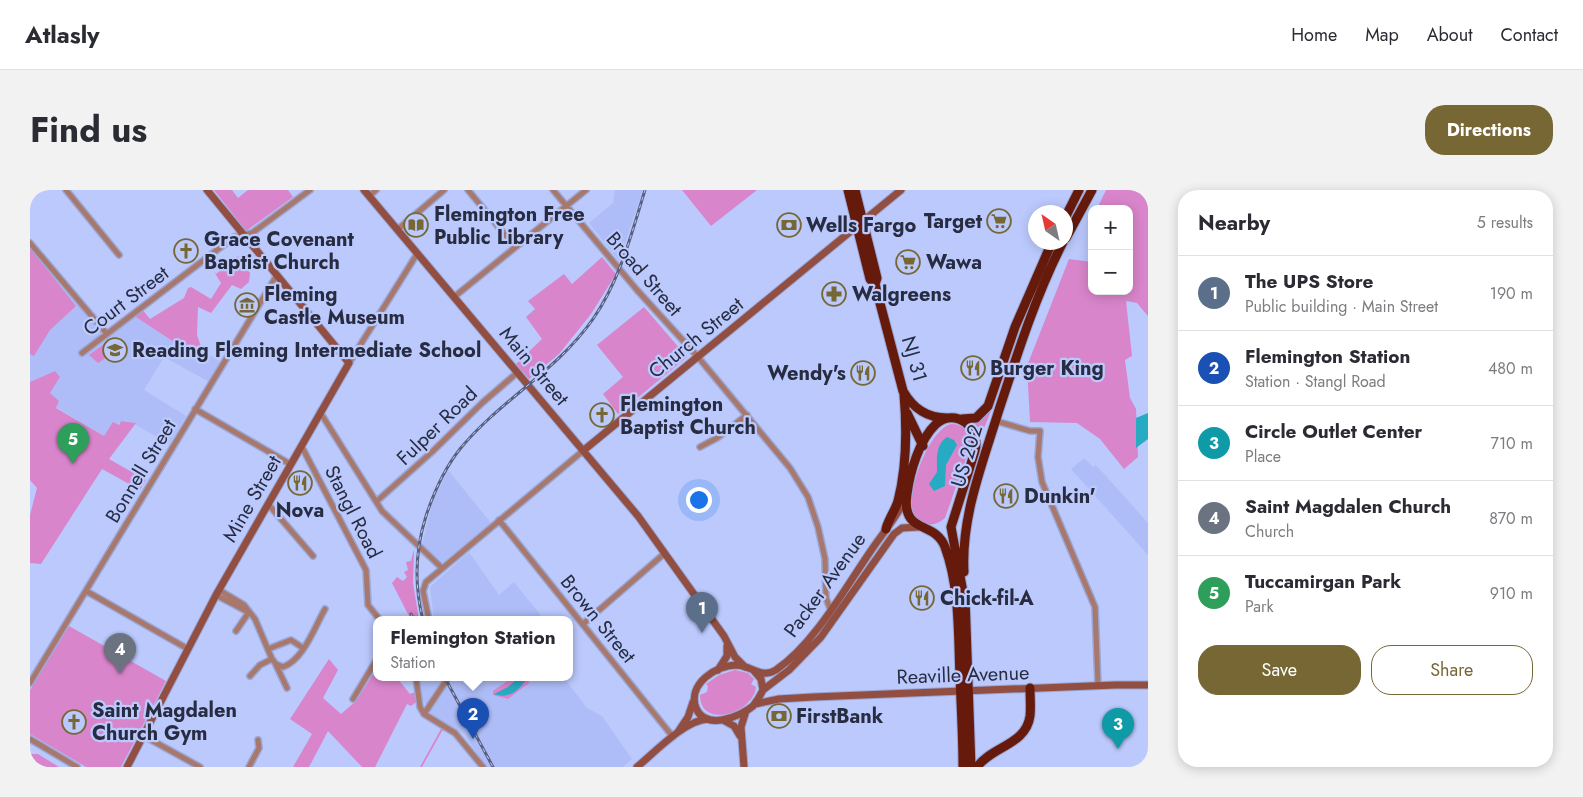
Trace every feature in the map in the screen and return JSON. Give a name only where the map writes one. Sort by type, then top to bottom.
[{"type":"highway","name":"NJ 31","points":[[848,190],[877,278],[875,284],[903,391],[905,408],[923,446]]},
{"type":"highway","name":"NJ 31","points":[[855,190],[860,225]]},
{"type":"highway","points":[[1072,205],[1080,190]]},
{"type":"highway","points":[[1073,225],[1092,190]]},
{"type":"highway","name":"US 202","points":[[971,767],[958,615],[953,582],[944,546],[937,535],[922,528],[908,515],[907,495],[915,462],[932,429],[947,418],[976,418],[988,406],[1015,327],[1049,250]]},
{"type":"highway","name":"US 202","points":[[963,767],[965,602],[963,550],[965,529],[996,421],[1032,312],[1059,250]]},
{"type":"highway","points":[[966,478],[975,464],[1013,355],[1032,312]]},
{"type":"highway","name":"NJ 31","points":[[903,391],[914,406],[924,413],[947,418]]},
{"type":"highway","points":[[886,530],[896,507],[900,488],[907,436],[905,408]]},
{"type":"highway","points":[[958,419],[971,427],[976,439],[975,451],[953,514],[951,532],[965,602]]},
{"type":"highway","points":[[922,528],[933,530],[943,527],[953,514]]},
{"type":"highway","points":[[978,767],[987,756],[1015,741],[1026,730],[1030,716],[1030,688]]},
{"type":"street","points":[[66,190],[119,255]]},
{"type":"street","points":[[207,190],[349,363]]},
{"type":"street","name":"Court Street","points":[[82,353],[234,237],[252,233],[310,190]]},
{"type":"street","points":[[367,193],[376,190]]},
{"type":"street","points":[[397,230],[444,190]]},
{"type":"street","points":[[468,190],[515,247]]},
{"type":"street","name":"Broad Street","points":[[553,190],[637,290],[698,357],[790,468],[808,498],[821,539],[825,559],[826,598],[830,610]]},
{"type":"street","points":[[454,297],[586,190]]},
{"type":"street","name":"Church Street","points":[[428,616],[423,588],[429,579],[901,190]]},
{"type":"street","name":"Main Street","points":[[367,193],[638,516],[726,640],[735,657],[745,667]]},
{"type":"street","points":[[30,243],[107,334]]},
{"type":"street","name":"Mine Street","points":[[127,767],[218,592],[290,464],[349,363],[417,254]]},
{"type":"street","name":"Bonnell Street","points":[[30,683],[277,275]]},
{"type":"street","name":"Fulper Road","points":[[377,501],[518,372]]},
{"type":"street","points":[[195,409],[290,464]]},
{"type":"street","points":[[320,412],[384,513],[442,568]]},
{"type":"street","points":[[700,447],[717,438],[747,416]]},
{"type":"street","points":[[996,421],[1030,431],[1040,431],[1038,457],[1042,482],[1095,607],[1098,685]]},
{"type":"street","name":"Stangl Road","points":[[300,448],[303,450],[366,570],[368,605],[377,616]]},
{"type":"street","name":"Packer Avenue","points":[[754,671],[761,674],[769,673],[781,666],[808,639],[886,530],[907,495]]},
{"type":"street","points":[[268,504],[313,556]]},
{"type":"street","name":"Brown Street","points":[[499,520],[675,735]]},
{"type":"street","name":"Packer Avenue","points":[[762,691],[789,670],[830,626],[882,550],[900,529],[922,528]]},
{"type":"street","points":[[874,546],[882,550]]},
{"type":"street","points":[[583,624],[665,553]]},
{"type":"street","points":[[86,591],[188,649]]},
{"type":"street","points":[[218,592],[244,605],[257,623],[287,688]]},
{"type":"street","points":[[250,676],[260,665],[274,662],[283,667],[290,664],[303,648],[325,609]]},
{"type":"street","points":[[807,652],[814,638],[829,618],[830,610]]},
{"type":"street","points":[[236,631],[249,612]]},
{"type":"street","points":[[268,648],[291,640],[303,648]]},
{"type":"street","points":[[718,670],[727,656],[726,640]]},
{"type":"street","points":[[353,699],[373,666]]},
{"type":"street","points":[[637,767],[675,735],[696,722],[723,720],[735,717],[746,711],[755,704],[762,691],[761,679],[754,671],[745,667],[734,666],[718,670],[702,680],[697,688],[689,715],[675,735]]},
{"type":"street","points":[[416,681],[420,707],[424,714],[455,733],[483,767]]},
{"type":"street","points":[[424,714],[446,681]]},
{"type":"street","name":"Reaville Avenue","points":[[755,704],[779,699],[1098,685],[1148,685]]},
{"type":"street","name":"Reaville Avenue","points":[[762,691],[768,696],[779,699]]},
{"type":"street","points":[[695,698],[699,713],[711,720]]},
{"type":"street","points":[[744,767],[741,740],[742,721],[746,711]]},
{"type":"street","points":[[723,720],[735,727],[741,740]]},
{"type":"street","points":[[144,736],[200,767]]},
{"type":"street","points":[[30,739],[77,767]]},
{"type":"street","points":[[249,767],[259,748],[258,740]]},
{"type":"shaded area","points":[[214,190],[232,190],[238,198],[248,190],[288,190],[293,197],[246,231]]},
{"type":"shaded area","points":[[615,190],[643,190],[619,261],[589,223],[613,203]]},
{"type":"shaded area","points":[[682,190],[757,190],[711,226]]},
{"type":"shaded area","points":[[1106,190],[1148,190],[1148,316],[1137,303],[1126,301],[1132,356],[1125,360],[1130,398],[1136,409],[1138,457],[1124,469],[1100,439],[1077,423],[1030,422],[1027,366],[1069,259],[1088,261],[1088,295],[1133,295],[1133,205],[1099,205]]},
{"type":"shaded area","name":"Reading Fleming Intermediate School","points":[[30,248],[105,337],[136,312],[223,363],[211,383],[164,357],[144,390],[186,416],[169,444],[131,422],[121,421],[104,436],[56,407],[59,401],[50,393],[55,371],[30,382]]},
{"type":"shaded area","points":[[30,248],[76,306],[50,330],[34,356],[30,354]]},
{"type":"shaded area","points":[[238,256],[250,273],[249,282],[241,289],[232,285],[211,313],[198,307],[197,335],[203,352],[190,344],[188,346],[180,342],[177,344],[133,315],[141,308],[150,319],[184,298],[188,288],[191,287],[211,299],[221,283],[213,270],[216,274]]},
{"type":"shaded area","points":[[602,257],[616,274],[591,314],[559,354],[529,379],[516,364],[542,339],[526,317],[535,309],[528,301],[564,274],[572,284]]},
{"type":"shaded area","points":[[644,307],[687,357],[618,414],[603,394],[623,377],[597,345]]},
{"type":"shaded area","points":[[104,344],[111,354],[109,355],[105,351],[107,357],[98,363],[89,355]]},
{"type":"shaded area","points":[[55,371],[60,377],[50,393],[59,401],[56,408],[104,436],[113,422],[119,425],[121,421],[136,423],[109,459],[146,480],[140,490],[102,469],[41,564],[30,563],[30,515],[37,488],[30,480],[30,382]]},
{"type":"shaded area","points":[[990,410],[980,438],[973,423],[982,419]]},
{"type":"shaded area","points":[[1148,413],[1148,439],[1136,448],[1136,418]]},
{"type":"shaded area","points":[[951,424],[964,428],[969,434],[970,447],[945,518],[935,524],[926,524],[916,519],[913,512],[913,491],[916,477],[927,449],[943,428]]},
{"type":"shaded area","points":[[947,437],[954,440],[957,445],[946,465],[945,486],[934,491],[929,484],[937,472],[937,457],[940,444]]},
{"type":"shaded area","points":[[1084,458],[1093,467],[1096,465],[1148,523],[1148,555],[1071,469]]},
{"type":"shaded area","points":[[448,470],[491,523],[443,562],[422,545],[432,503]]},
{"type":"shaded area","points":[[414,549],[413,583],[418,616],[409,616],[392,583],[397,577],[403,581],[407,577],[404,572],[408,570],[406,562],[411,561]]},
{"type":"shaded area","points":[[469,552],[499,595],[514,582],[541,616],[434,616],[430,587]]},
{"type":"shaded area","points":[[69,626],[166,681],[121,767],[86,767],[30,734],[30,690]]},
{"type":"shaded area","points":[[329,659],[338,670],[323,698],[341,714],[356,701],[373,674],[373,681],[399,681],[410,694],[415,692],[416,702],[411,706],[407,704],[375,767],[362,767],[328,731],[309,767],[293,767],[312,734],[290,719]]},
{"type":"shaded area","points":[[735,670],[748,673],[754,679],[751,684],[756,687],[753,696],[746,704],[727,714],[717,715],[708,712],[702,706],[700,695],[707,692],[708,686],[706,684],[719,675]]},
{"type":"shaded area","points":[[420,681],[566,681],[587,708],[602,716],[632,759],[623,767],[487,767],[464,734],[429,712],[423,700]]},
{"type":"shaded area","points":[[508,681],[529,681],[529,683],[508,699],[493,695],[493,691]]},
{"type":"shaded area","points":[[515,681],[525,681],[516,691],[508,695],[494,694],[508,687]]},
{"type":"shaded area","points":[[438,725],[446,731],[442,731],[422,767],[420,767],[441,729]]},
{"type":"shaded area","points":[[30,754],[38,754],[59,767],[30,767]]},
{"type":"railway","points":[[422,616],[417,581],[418,555],[422,529],[432,498],[440,481],[454,457],[475,432],[563,354],[579,338],[593,319],[618,273],[645,190]]},
{"type":"railway","points":[[447,681],[493,767]]},
{"type":"place","name":"Target","points":[[999,221]]},
{"type":"place","name":"Flemington Free Public Library","points":[[416,225]]},
{"type":"place","name":"Wells Fargo","points":[[789,225]]},
{"type":"place","name":"Grace Covenant Baptist Church","points":[[186,251]]},
{"type":"place","name":"Wawa","points":[[908,262]]},
{"type":"place","name":"Walgreens","points":[[834,294]]},
{"type":"place","name":"Fleming Castle Museum","points":[[247,305]]},
{"type":"place","name":"Reading Fleming Intermediate School","points":[[115,350]]},
{"type":"place","name":"Burger King","points":[[973,368]]},
{"type":"place","name":"Wendy's","points":[[863,373]]},
{"type":"place","name":"Flemington Baptist Church","points":[[602,415]]},
{"type":"place","name":"Tuccamirgan Park","points":[[73,464]]},
{"type":"place","name":"Nova","points":[[300,483]]},
{"type":"place","name":"Dunkin'","points":[[1006,496]]},
{"type":"place","name":"Chick-fil-A","points":[[922,598]]},
{"type":"place","name":"The UPS Store","points":[[702,633]]},
{"type":"place","name":"Saint Magdalen Church","points":[[120,674]]},
{"type":"place","name":"FirstBank","points":[[779,716]]},
{"type":"place","name":"Saint Magdalen Church Gym","points":[[74,722]]},
{"type":"place","name":"Flemington Station","points":[[473,739]]},
{"type":"place","name":"Circle Outlet Center","points":[[1118,749]]}]
